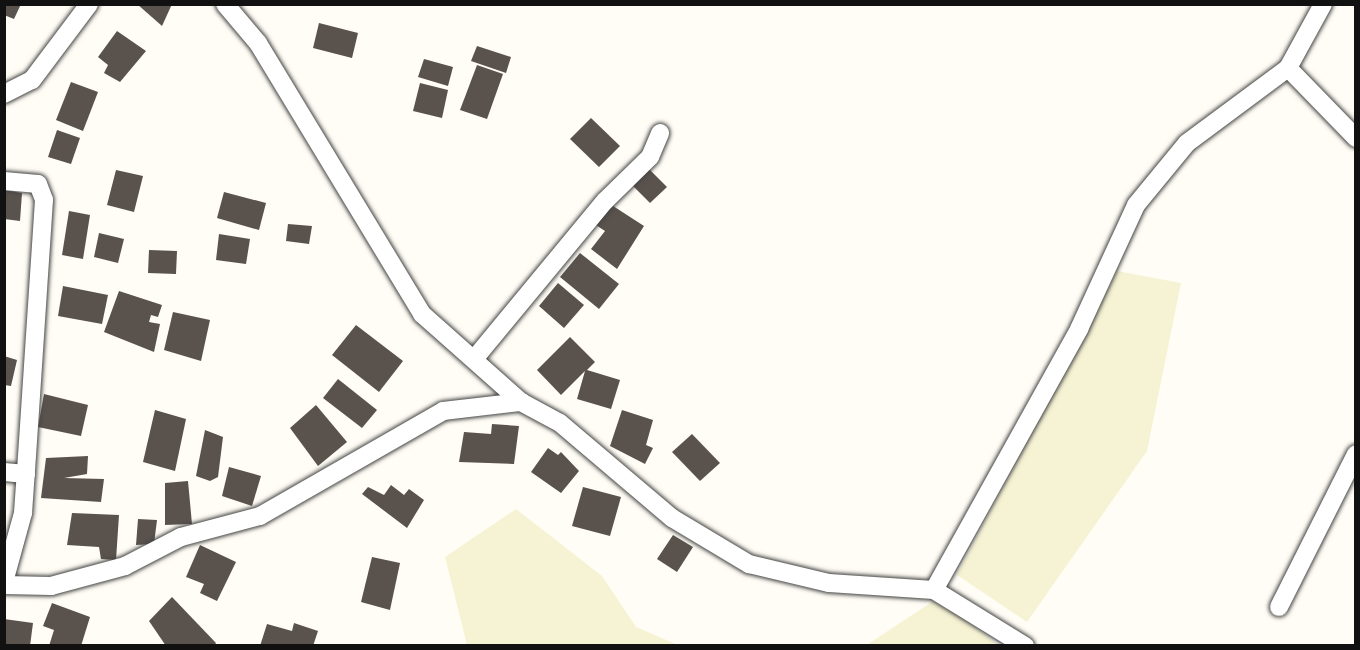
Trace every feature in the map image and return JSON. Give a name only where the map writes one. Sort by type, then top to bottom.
[{"type":"street","points":[[4,94],[32,80],[89,4]]},
{"type":"street","points":[[225,4],[258,43],[422,314],[475,358],[521,402],[560,423],[672,518],[749,564],[829,583],[934,590],[1025,645]]},
{"type":"street","points":[[934,590],[1080,329],[1136,205],[1187,143],[1288,68],[1323,4]]},
{"type":"street","points":[[1288,68],[1356,138]]},
{"type":"street","points":[[475,358],[605,201],[650,157],[660,133]]},
{"type":"street","points":[[4,181],[38,184],[44,200],[23,513],[4,584],[51,586],[125,566],[181,537],[260,516],[443,411],[521,402]]},
{"type":"street","points":[[1280,607],[1356,454]]},
{"type":"street","points":[[4,472],[26,474]]},
{"type":"shaded area","points":[[1117,271],[1181,283],[1147,451],[1027,622],[957,575]]},
{"type":"shaded area","points":[[516,509],[602,576],[636,627],[678,645],[467,645],[445,557]]},
{"type":"shaded area","points":[[938,598],[998,645],[865,646]]},
{"type":"building","points":[[4,4],[21,4],[14,19],[4,15]]},
{"type":"building","points":[[137,4],[172,4],[162,26]]},
{"type":"building","points":[[319,23],[358,33],[352,58],[313,48]]},
{"type":"building","points":[[117,31],[146,51],[120,82],[104,73],[108,65],[98,57]]},
{"type":"building","points":[[477,46],[511,57],[506,73],[471,61]]},
{"type":"building","points":[[424,59],[453,67],[448,86],[418,77]]},
{"type":"building","points":[[477,65],[503,74],[487,119],[460,110]]},
{"type":"building","points":[[71,82],[98,92],[83,131],[56,120]]},
{"type":"building","points":[[420,83],[448,90],[442,118],[413,111]]},
{"type":"building","points":[[591,118],[620,146],[599,167],[570,139]]},
{"type":"building","points":[[57,130],[80,138],[71,164],[48,157]]},
{"type":"building","points":[[648,168],[667,187],[650,203],[631,184]]},
{"type":"building","points":[[116,170],[143,176],[134,212],[107,205]]},
{"type":"building","points":[[4,190],[22,193],[20,221],[4,219]]},
{"type":"building","points":[[224,192],[266,203],[259,230],[217,218]]},
{"type":"building","points":[[610,204],[644,226],[617,269],[591,249],[605,231],[596,225]]},
{"type":"building","points":[[69,211],[90,215],[83,259],[62,255]]},
{"type":"building","points":[[288,224],[312,226],[309,244],[286,241]]},
{"type":"building","points":[[99,233],[124,239],[118,263],[94,257]]},
{"type":"building","points":[[219,234],[250,239],[246,264],[216,260]]},
{"type":"building","points":[[149,250],[177,251],[176,274],[148,273]]},
{"type":"building","points":[[580,253],[619,284],[599,309],[560,277]]},
{"type":"building","points":[[558,283],[584,305],[564,328],[539,306]]},
{"type":"building","points":[[63,286],[108,295],[102,324],[58,316]]},
{"type":"building","points":[[119,291],[162,305],[158,317],[151,315],[149,322],[160,324],[154,352],[104,332]]},
{"type":"building","points":[[173,312],[210,320],[201,361],[164,350]]},
{"type":"building","points":[[356,325],[403,361],[379,392],[332,355]]},
{"type":"building","points":[[570,337],[595,362],[587,370],[620,380],[611,409],[577,399],[585,371],[561,395],[537,370]]},
{"type":"building","points":[[4,356],[17,360],[11,386],[4,385]]},
{"type":"building","points":[[338,379],[377,410],[362,428],[323,398]]},
{"type":"building","points":[[44,394],[88,405],[81,436],[38,427]]},
{"type":"building","points":[[316,405],[347,442],[318,466],[290,428]]},
{"type":"building","points":[[155,410],[186,419],[175,471],[143,462]]},
{"type":"building","points":[[622,410],[653,420],[646,445],[653,448],[645,464],[610,446]]},
{"type":"building","points":[[492,424],[519,426],[514,464],[459,462],[464,432],[491,434]]},
{"type":"building","points":[[205,430],[223,437],[218,477],[210,481],[196,476]]},
{"type":"building","points":[[692,434],[720,463],[700,481],[672,452]]},
{"type":"building","points":[[548,448],[558,455],[561,452],[579,471],[561,493],[531,472]]},
{"type":"building","points":[[88,456],[87,474],[64,478],[104,479],[101,502],[41,498],[46,458]]},
{"type":"building","points":[[229,467],[261,476],[252,506],[222,496]]},
{"type":"building","points":[[188,481],[192,524],[165,525],[165,483]]},
{"type":"building","points":[[391,485],[404,495],[409,489],[424,500],[407,528],[362,494],[368,487],[384,495]]},
{"type":"building","points":[[583,487],[621,497],[610,536],[572,526]]},
{"type":"building","points":[[72,513],[119,515],[116,560],[101,559],[99,547],[67,545]]},
{"type":"building","points":[[138,519],[157,520],[154,544],[136,545]]},
{"type":"building","points":[[673,535],[693,547],[677,572],[657,559]]},
{"type":"building","points":[[200,545],[236,562],[217,601],[200,593],[204,584],[186,577]]},
{"type":"building","points":[[372,557],[400,563],[390,610],[361,602]]},
{"type":"building","points":[[172,597],[216,643],[214,646],[166,646],[149,621]]},
{"type":"building","points":[[52,603],[90,617],[81,646],[49,646],[54,630],[43,626]]},
{"type":"building","points":[[4,619],[33,623],[30,646],[4,646]]},
{"type":"building","points":[[294,623],[318,631],[313,646],[260,646],[267,624],[292,631]]}]
